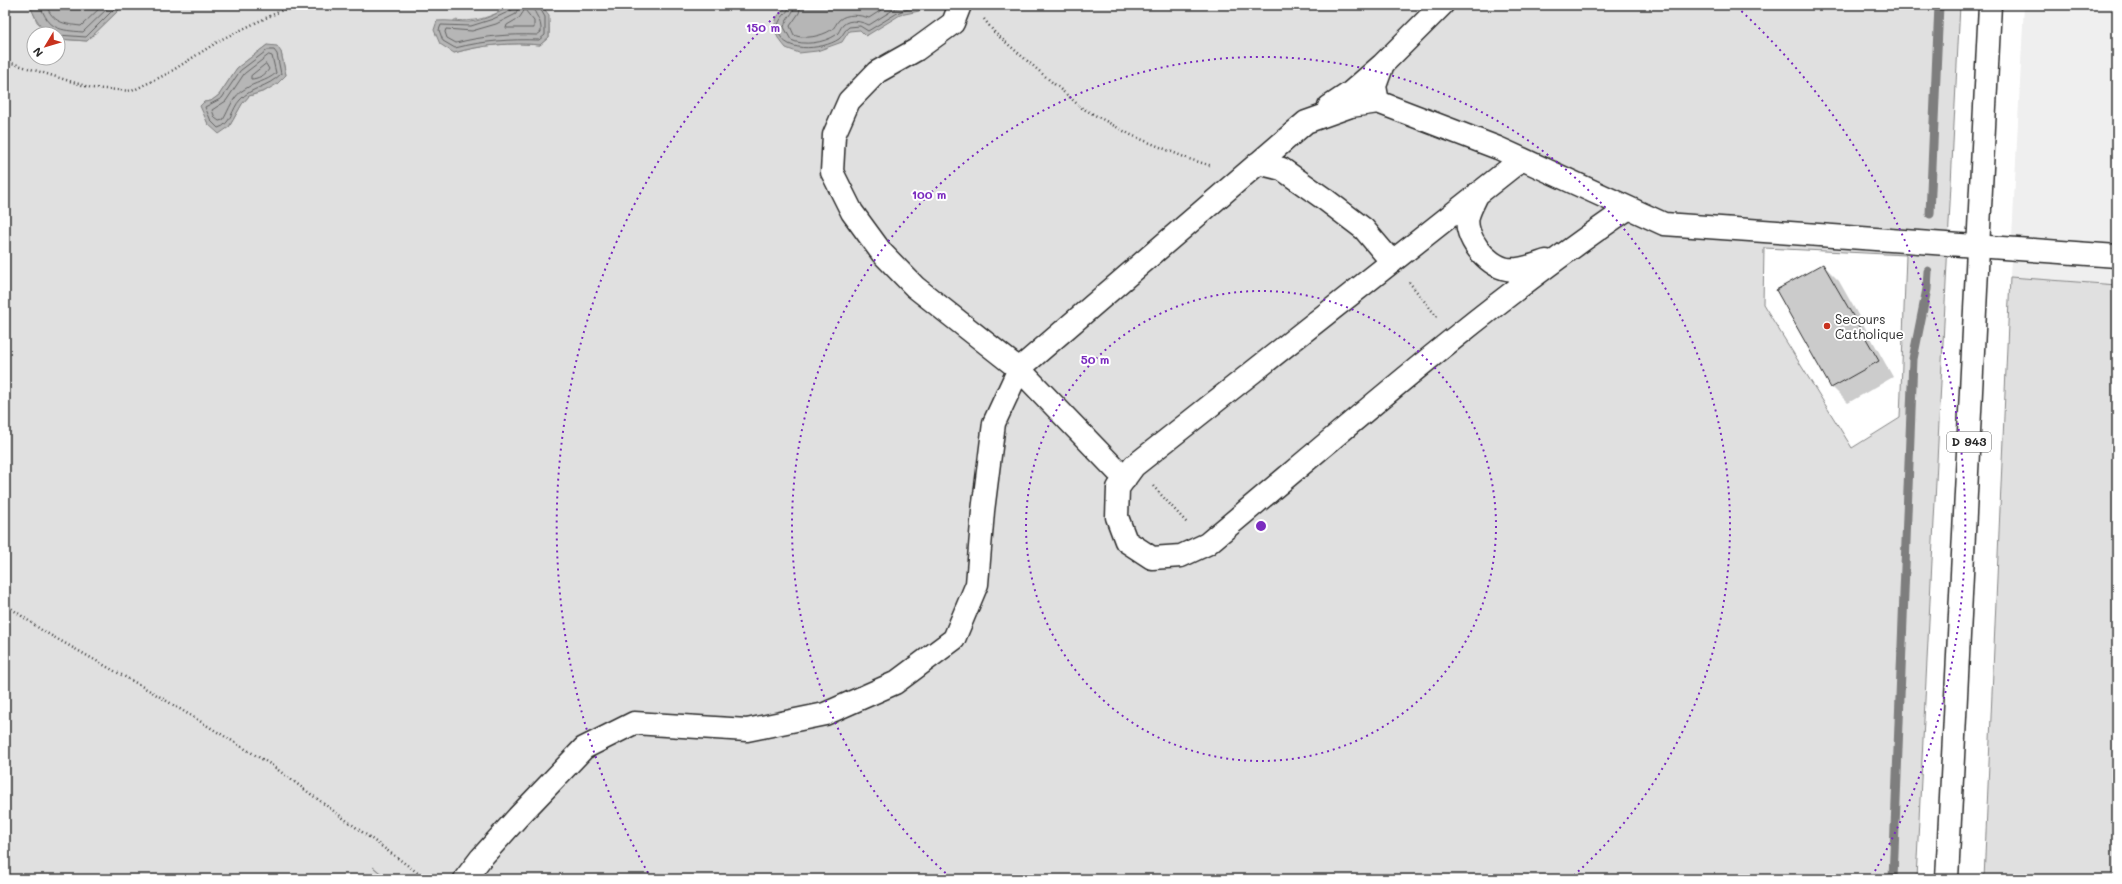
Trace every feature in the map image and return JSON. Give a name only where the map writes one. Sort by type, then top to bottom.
[{"type":"street","points":[[960,5],[953,23],[916,50],[877,72],[849,101],[834,135],[832,172],[852,212],[887,258],[915,288],[1019,369],[1129,473]]},
{"type":"street","points":[[465,879],[480,858],[584,748],[634,723],[747,730],[825,714],[895,683],[954,639],[977,584],[983,511],[994,423],[1019,369],[1306,122],[1350,93],[1383,64],[1442,5]]},
{"type":"street","name":"D 943","points":[[1947,879],[1990,5]]},
{"type":"street","points":[[1378,102],[1375,86],[1383,64]]},
{"type":"street","points":[[1306,122],[1351,106],[1378,102],[1522,159],[1664,224],[2117,256]]},
{"type":"street","points":[[1522,159],[1129,473],[1118,488],[1117,517],[1126,541],[1152,558],[1181,556],[1207,544],[1455,338],[1562,254],[1630,208]]},
{"type":"street","points":[[1252,169],[1282,170],[1326,200],[1364,229],[1392,262]]},
{"type":"street","points":[[1478,193],[1468,217],[1472,240],[1487,260],[1507,269],[1530,267],[1562,254]]},
{"type":"path","points":[[5,61],[92,88],[132,91],[167,74],[222,39],[293,5]]},
{"type":"path","points":[[982,16],[995,34],[1082,108],[1131,134],[1189,159],[1252,169]]},
{"type":"path","points":[[1392,262],[1455,338]]},
{"type":"path","points":[[1129,473],[1207,544]]},
{"type":"path","points":[[5,604],[43,631],[152,692],[270,764],[426,879]]},
{"type":"shaded area","points":[[5,5],[30,5],[37,22],[42,26],[26,26],[26,66],[66,66],[66,40],[87,41],[124,5],[513,5],[485,18],[463,21],[454,20],[454,53],[497,45],[540,45],[549,37],[549,24],[547,16],[541,5],[1960,5],[1916,879],[388,879],[373,867],[387,879],[5,879]],"holes":[[[267,45],[281,52],[286,75],[265,91],[249,96],[242,104],[229,127],[208,124],[201,106],[204,102],[211,101],[219,95],[237,68]],[[1764,248],[1906,255],[1900,418],[1852,448],[1763,304]]]},
{"type":"shaded area","points":[[2024,5],[2117,5],[2117,285],[2010,277]]},
{"type":"shaded area","points":[[2010,277],[2117,285],[2117,879],[1984,879]]},
{"type":"water","points":[[30,5],[124,5],[87,41],[66,40],[66,26],[42,26],[34,15]]},
{"type":"water","points":[[513,5],[541,5],[549,15],[549,37],[540,45],[497,45],[454,53],[440,44],[434,30],[437,21],[469,22],[480,20],[492,16]]},
{"type":"water","points":[[787,5],[928,5],[919,11],[900,15],[866,36],[860,30],[849,31],[842,42],[817,51],[799,53],[786,48],[778,38],[774,27],[777,17]]},
{"type":"water","points":[[267,45],[277,46],[281,52],[286,75],[277,84],[265,91],[249,96],[242,104],[229,127],[219,134],[208,124],[200,106],[204,102],[211,101],[219,95],[237,68]]},
{"type":"building","name":"Secours Catholique","points":[[1823,264],[1879,361],[1831,388],[1776,290]]},
{"type":"waterway","points":[[1930,214],[1939,5]]},
{"type":"waterway","points":[[1893,879],[1913,359],[1927,289],[1928,271]]},
{"type":"place","name":"Secours Catholique","points":[[1827,326]]}]
